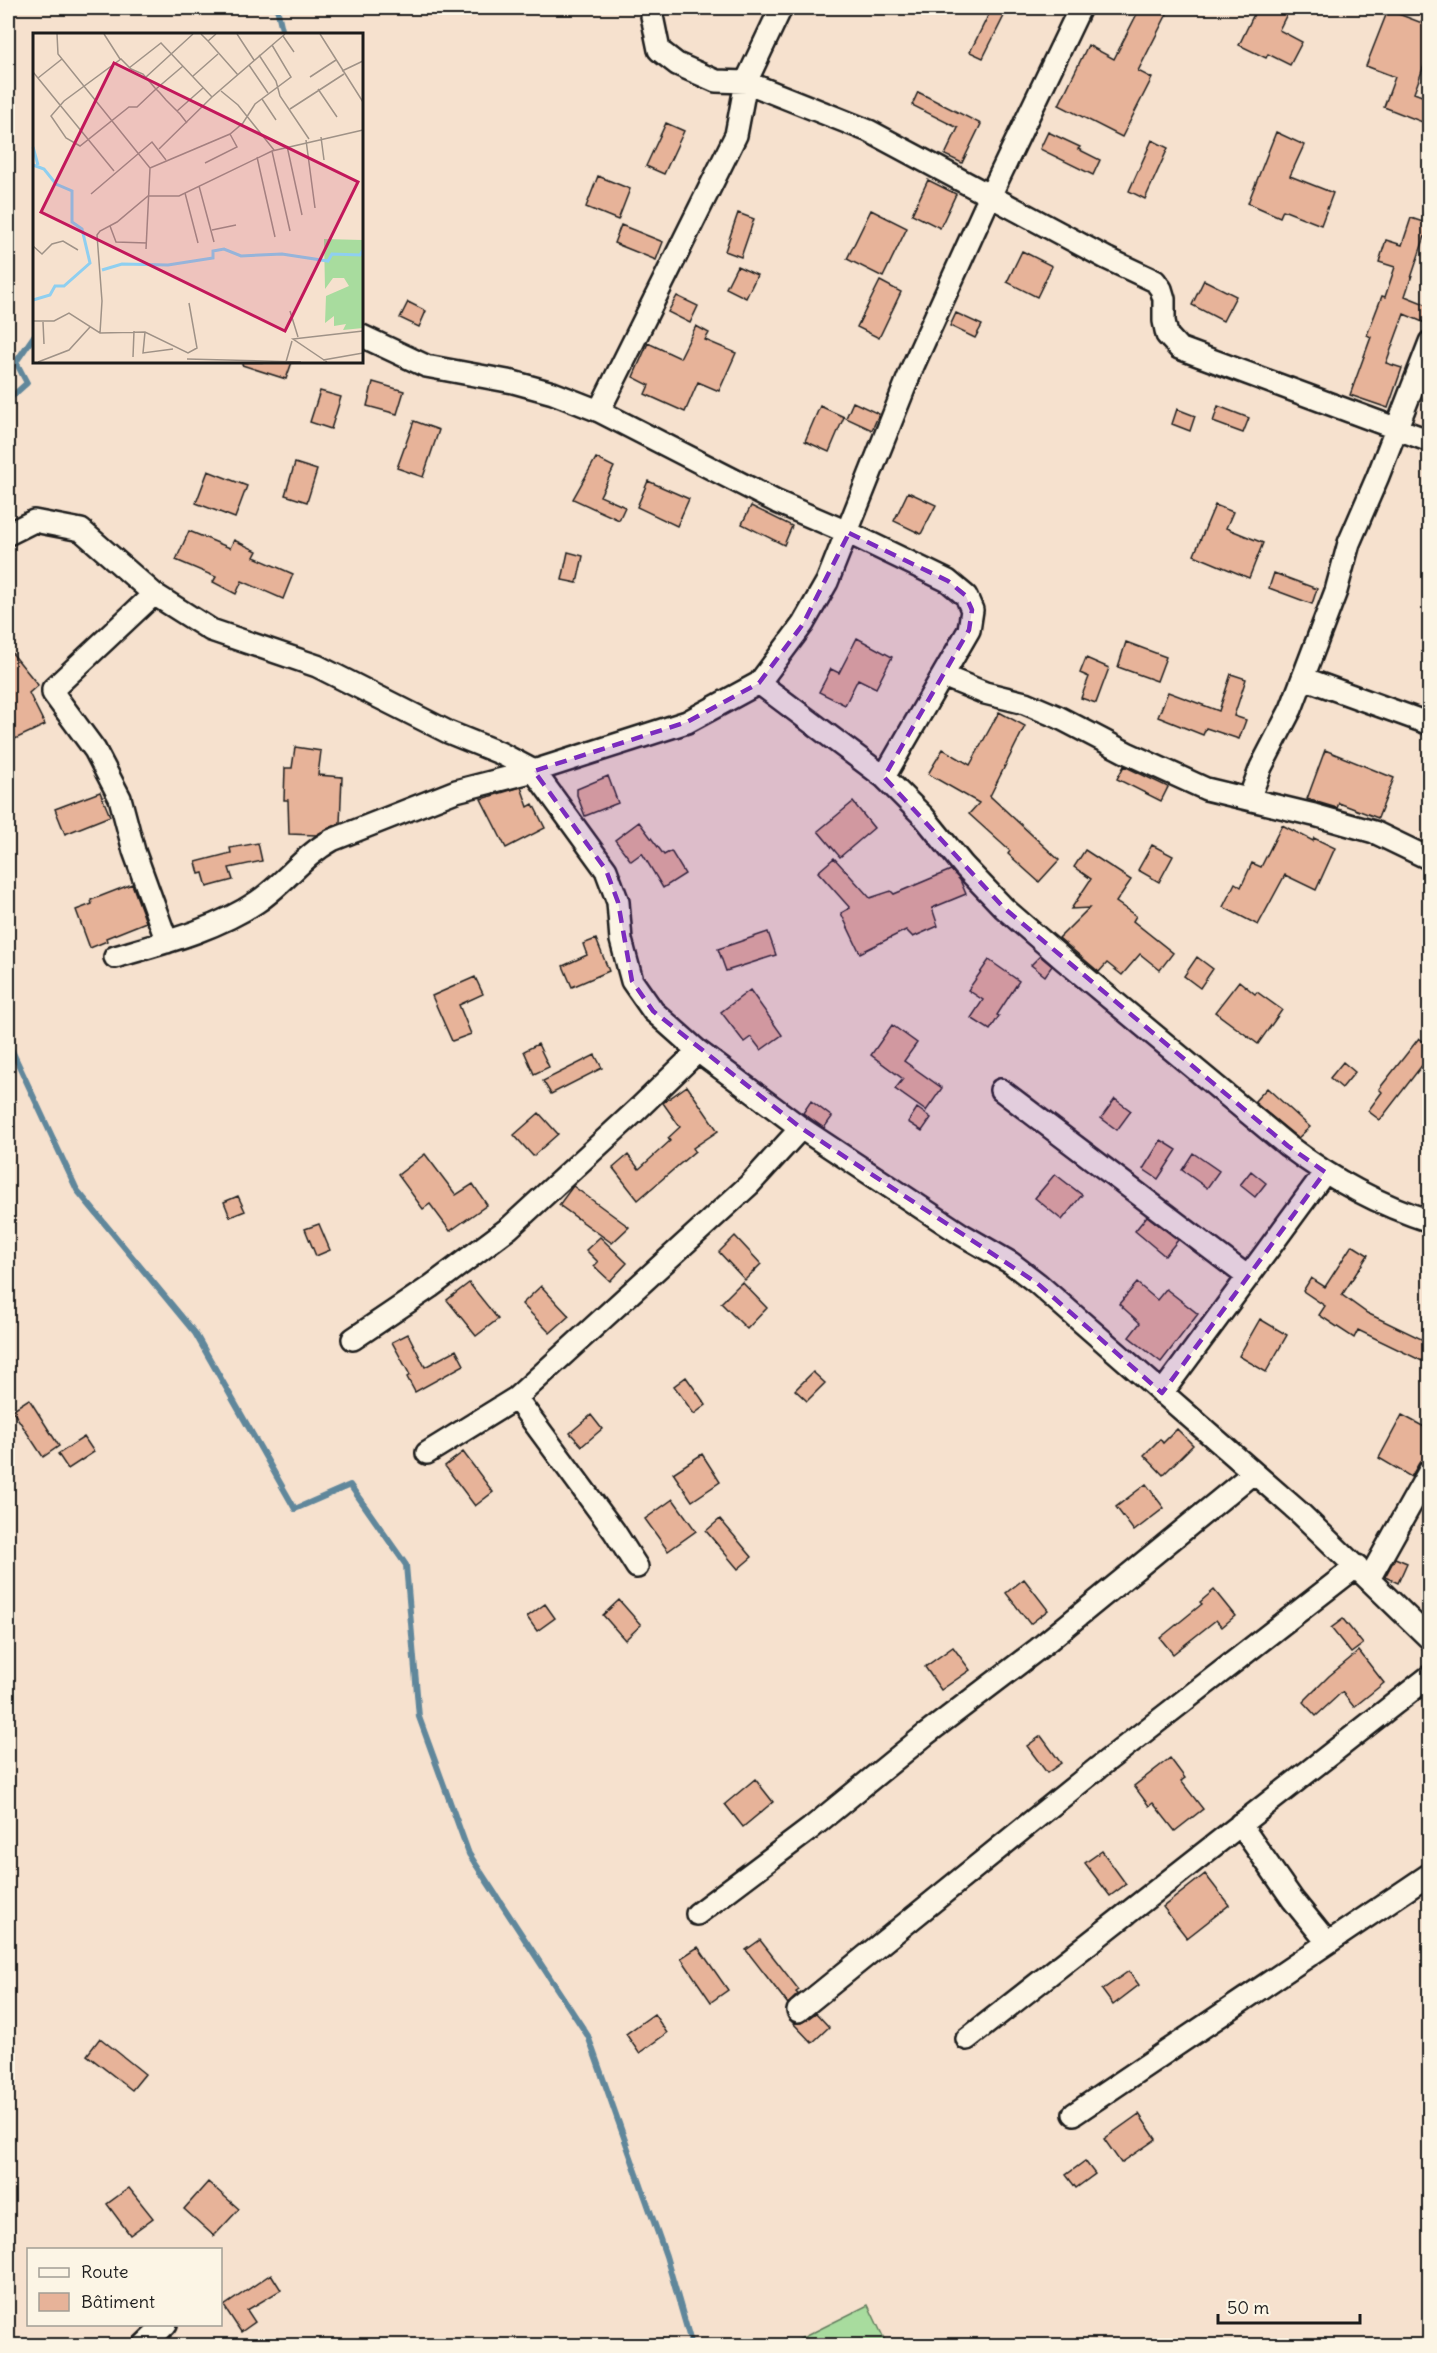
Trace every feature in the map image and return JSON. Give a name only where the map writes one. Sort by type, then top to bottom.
[{"type":"street","points":[[653,8],[652,16],[659,50],[677,64],[716,81],[746,82],[869,130],[1106,258],[1155,281],[1164,299],[1164,321],[1167,335],[1179,348],[1430,441]]},
{"type":"street","points":[[599,411],[736,135],[746,82],[781,8]]},
{"type":"street","points":[[115,957],[167,942],[226,919],[258,901],[314,850],[333,840],[456,791],[534,771],[687,722],[759,683],[803,624],[828,582],[913,366],[990,196],[1080,8]]},
{"type":"street","points":[[363,336],[426,366],[513,382],[553,393],[599,411],[777,502],[849,533],[948,581],[966,596],[972,610],[969,630],[884,777]]},
{"type":"street","points":[[1249,799],[1261,767],[1291,709],[1336,591],[1349,543],[1430,342]]},
{"type":"street","points":[[8,534],[34,521],[81,530],[154,594],[211,630],[316,666],[448,732],[500,753],[534,771],[606,870],[618,902],[621,940],[632,981],[653,1011],[698,1051],[801,1128],[961,1234],[1011,1263],[1037,1283],[1363,1572],[1430,1639]]},
{"type":"street","points":[[154,594],[53,689],[53,693],[95,750],[120,798],[134,851],[167,942]]},
{"type":"street","points":[[943,675],[985,693],[1025,703],[1206,789],[1374,832],[1430,859]]},
{"type":"street","points":[[1303,678],[1430,724]]},
{"type":"street","points":[[759,683],[884,777],[924,817],[963,865],[1004,908],[1288,1146],[1325,1172],[1379,1201],[1430,1221]]},
{"type":"street","points":[[353,1339],[430,1287],[509,1228],[698,1051]]},
{"type":"street","points":[[1002,1090],[1248,1277]]},
{"type":"street","points":[[427,1453],[516,1398],[732,1201],[801,1128]]},
{"type":"street","points":[[1162,1393],[1325,1172]]},
{"type":"street","points":[[516,1398],[637,1566]]},
{"type":"street","points":[[798,2011],[1108,1760],[1363,1572],[1430,1470]]},
{"type":"street","points":[[697,1914],[810,1829],[925,1735],[1038,1649],[1253,1473]]},
{"type":"street","points":[[967,2039],[1430,1676]]},
{"type":"street","points":[[1240,1824],[1293,1900],[1327,1942]]},
{"type":"street","points":[[1074,2114],[1430,1874]]},
{"type":"street","points":[[144,2346],[165,2326]]},
{"type":"highlighted area","points":[[849,533],[948,581],[966,596],[972,610],[969,630],[884,777],[1004,908],[1288,1146],[1325,1172],[1162,1393],[1037,1283],[801,1128],[653,1011],[632,981],[618,902],[606,870],[534,771],[687,722],[759,683],[803,624]]},
{"type":"green space","points":[[868,2305],[887,2345],[788,2345]]},
{"type":"building","points":[[992,8],[1008,8],[983,58],[970,52]]},
{"type":"building","points":[[1140,8],[1170,8],[1138,71],[1152,78],[1122,137],[1059,105],[1088,45],[1114,59]]},
{"type":"building","points":[[1257,8],[1290,8],[1279,30],[1302,42],[1290,65],[1268,54],[1266,58],[1239,45]]},
{"type":"building","points":[[1388,10],[1430,26],[1430,64],[1425,63],[1414,93],[1430,99],[1430,125],[1384,107],[1395,77],[1366,66]]},
{"type":"building","points":[[918,92],[981,124],[962,163],[945,155],[958,128],[912,105]]},
{"type":"building","points":[[666,123],[684,131],[664,174],[646,166]]},
{"type":"building","points":[[1048,132],[1080,147],[1078,149],[1100,160],[1093,175],[1040,149]]},
{"type":"building","points":[[1276,132],[1304,145],[1290,176],[1333,193],[1321,225],[1283,210],[1280,217],[1248,203]]},
{"type":"building","points":[[1152,140],[1168,148],[1145,199],[1129,191]]},
{"type":"building","points":[[598,176],[630,189],[618,220],[586,207]]},
{"type":"building","points":[[928,180],[956,194],[940,228],[912,214]]},
{"type":"building","points":[[871,210],[907,228],[883,277],[847,259]]},
{"type":"building","points":[[738,213],[754,219],[741,257],[725,251]]},
{"type":"building","points":[[1411,218],[1429,224],[1405,296],[1430,306],[1430,325],[1404,314],[1386,363],[1402,368],[1388,408],[1350,395],[1371,337],[1367,335],[1382,296],[1385,297],[1395,267],[1379,262],[1386,240],[1402,245]]},
{"type":"building","points":[[621,225],[663,242],[656,260],[614,243]]},
{"type":"building","points":[[1022,251],[1052,266],[1037,297],[1007,282]]},
{"type":"building","points":[[737,266],[757,275],[746,298],[726,288]]},
{"type":"building","points":[[1204,280],[1236,296],[1223,321],[1192,305]]},
{"type":"building","points":[[880,281],[901,292],[879,338],[857,327]]},
{"type":"building","points":[[677,296],[698,306],[690,323],[668,312]]},
{"type":"building","points":[[408,302],[426,311],[419,327],[400,318]]},
{"type":"building","points":[[956,313],[982,325],[975,338],[950,326]]},
{"type":"building","points":[[696,326],[709,333],[705,340],[736,353],[719,391],[698,382],[685,412],[645,394],[649,385],[633,377],[648,343],[680,358]]},
{"type":"building","points":[[243,363],[292,363],[286,379],[242,365]]},
{"type":"building","points":[[373,382],[404,391],[397,414],[367,406]]},
{"type":"building","points":[[320,391],[341,397],[331,429],[310,422]]},
{"type":"building","points":[[853,402],[879,414],[872,430],[846,418]]},
{"type":"building","points":[[820,406],[844,417],[829,452],[805,441]]},
{"type":"building","points":[[1218,406],[1249,418],[1243,433],[1213,422]]},
{"type":"building","points":[[1177,409],[1195,416],[1190,431],[1172,424]]},
{"type":"building","points":[[414,421],[439,430],[423,477],[397,468]]},
{"type":"building","points":[[596,458],[614,467],[600,496],[625,507],[619,520],[573,499]]},
{"type":"building","points":[[295,463],[317,470],[307,502],[285,495]]},
{"type":"building","points":[[208,471],[247,486],[235,518],[196,503]]},
{"type":"building","points":[[648,481],[689,499],[677,526],[637,507]]},
{"type":"building","points":[[908,492],[936,505],[921,534],[894,521]]},
{"type":"building","points":[[1215,505],[1233,512],[1226,528],[1263,543],[1249,578],[1194,555]]},
{"type":"building","points":[[751,506],[792,526],[784,545],[742,524]]},
{"type":"building","points":[[189,531],[230,548],[234,540],[257,551],[254,557],[293,574],[283,599],[242,581],[236,594],[213,582],[216,577],[176,560]]},
{"type":"building","points":[[568,552],[583,556],[577,583],[562,580]]},
{"type":"building","points":[[1274,573],[1317,589],[1312,604],[1269,588]]},
{"type":"building","points":[[857,638],[892,657],[876,688],[858,679],[845,705],[819,692],[831,669],[839,673]]},
{"type":"building","points":[[1126,642],[1166,657],[1157,681],[1118,667]]},
{"type":"building","points":[[8,648],[38,685],[29,693],[45,725],[15,739],[8,724]]},
{"type":"building","points":[[1086,658],[1109,668],[1096,703],[1081,698],[1089,677],[1080,673]]},
{"type":"building","points":[[1231,674],[1246,679],[1234,716],[1246,720],[1239,739],[1206,728],[1203,735],[1158,717],[1168,692],[1219,711]]},
{"type":"building","points":[[999,712],[1025,726],[990,796],[1059,860],[1039,882],[1008,854],[1010,851],[969,814],[979,803],[928,774],[943,749],[970,765]]},
{"type":"building","points":[[295,747],[321,751],[318,775],[342,777],[340,823],[316,835],[289,834],[288,800],[284,800],[285,768],[292,768]]},
{"type":"building","points":[[1325,750],[1394,778],[1378,818],[1339,803],[1337,808],[1307,799]]},
{"type":"building","points":[[1124,766],[1168,787],[1161,801],[1117,779]]},
{"type":"building","points":[[608,776],[618,803],[585,816],[577,789]]},
{"type":"building","points":[[521,787],[528,807],[533,804],[545,828],[506,848],[481,799]]},
{"type":"building","points":[[100,792],[110,816],[65,834],[55,809]]},
{"type":"building","points":[[853,802],[874,828],[840,857],[818,831]]},
{"type":"building","points":[[639,822],[664,855],[671,851],[685,874],[663,888],[642,853],[631,861],[615,840]]},
{"type":"building","points":[[1282,825],[1313,841],[1314,838],[1335,848],[1316,890],[1285,875],[1258,925],[1223,907],[1235,883],[1241,887],[1252,863],[1261,867]]},
{"type":"building","points":[[258,843],[262,861],[229,868],[233,880],[207,887],[203,873],[199,874],[196,862],[231,853],[230,848]]},
{"type":"building","points":[[1152,845],[1173,856],[1159,882],[1138,870]]},
{"type":"building","points":[[1085,850],[1131,880],[1116,902],[1136,916],[1133,921],[1173,953],[1160,970],[1140,954],[1122,975],[1107,963],[1099,972],[1059,938],[1089,908],[1071,909],[1091,879],[1074,867]]},
{"type":"building","points":[[834,858],[870,898],[891,891],[894,894],[951,870],[960,880],[966,894],[932,908],[938,926],[913,937],[906,930],[860,953],[841,913],[850,908],[818,872]]},
{"type":"building","points":[[132,884],[146,922],[106,938],[107,941],[90,948],[76,910],[92,904],[91,900]]},
{"type":"building","points":[[768,932],[776,955],[726,971],[718,949]]},
{"type":"building","points":[[596,939],[609,971],[572,987],[563,966],[587,955],[583,944]]},
{"type":"building","points":[[1040,956],[1052,966],[1045,976],[1031,965]]},
{"type":"building","points":[[1197,957],[1213,969],[1200,988],[1184,976]]},
{"type":"building","points":[[989,960],[1019,981],[990,1030],[971,1018],[983,1000],[968,990]]},
{"type":"building","points":[[475,977],[483,994],[459,1005],[471,1034],[452,1041],[432,996]]},
{"type":"building","points":[[1239,981],[1255,994],[1257,992],[1282,1010],[1258,1044],[1215,1012]]},
{"type":"building","points":[[750,990],[782,1035],[761,1050],[751,1037],[744,1042],[721,1012]]},
{"type":"building","points":[[892,1025],[917,1043],[904,1061],[942,1088],[926,1111],[895,1089],[903,1079],[871,1055]]},
{"type":"building","points":[[1419,1038],[1430,1047],[1430,1055],[1380,1120],[1368,1111],[1382,1092],[1379,1089]]},
{"type":"building","points":[[538,1044],[549,1067],[534,1074],[524,1051]]},
{"type":"building","points":[[595,1055],[602,1068],[551,1094],[543,1081]]},
{"type":"building","points":[[1343,1062],[1355,1072],[1342,1088],[1330,1078]]},
{"type":"building","points":[[687,1086],[718,1131],[693,1148],[695,1151],[638,1200],[613,1168],[628,1155],[639,1169],[670,1141],[668,1138],[680,1127],[663,1103]]},
{"type":"building","points":[[1267,1088],[1310,1127],[1298,1138],[1254,1102]]},
{"type":"building","points":[[1115,1099],[1131,1111],[1117,1130],[1101,1118]]},
{"type":"building","points":[[811,1101],[832,1117],[824,1128],[803,1113]]},
{"type":"building","points":[[917,1108],[931,1118],[922,1131],[908,1122]]},
{"type":"building","points":[[539,1113],[558,1134],[533,1156],[514,1135]]},
{"type":"building","points":[[1161,1140],[1177,1150],[1158,1179],[1143,1169]]},
{"type":"building","points":[[1193,1153],[1219,1171],[1207,1188],[1182,1170]]},
{"type":"building","points":[[425,1154],[456,1195],[473,1184],[487,1205],[450,1231],[430,1204],[423,1209],[398,1175]]},
{"type":"building","points":[[1251,1171],[1266,1183],[1255,1197],[1240,1185]]},
{"type":"building","points":[[1055,1174],[1082,1195],[1062,1220],[1035,1198]]},
{"type":"building","points":[[573,1186],[629,1227],[612,1243],[559,1205]]},
{"type":"building","points":[[238,1196],[245,1211],[230,1217],[224,1202]]},
{"type":"building","points":[[1147,1216],[1178,1240],[1165,1256],[1135,1231]]},
{"type":"building","points":[[319,1224],[330,1250],[316,1256],[305,1229]]},
{"type":"building","points":[[735,1236],[761,1264],[745,1280],[719,1252]]},
{"type":"building","points":[[600,1237],[627,1263],[610,1281],[594,1266],[598,1262],[586,1250]]},
{"type":"building","points":[[1352,1245],[1368,1255],[1342,1295],[1367,1313],[1430,1343],[1422,1361],[1358,1330],[1354,1338],[1319,1315],[1325,1306],[1303,1291],[1311,1278],[1325,1287]]},
{"type":"building","points":[[742,1282],[767,1308],[747,1329],[721,1303]]},
{"type":"building","points":[[469,1283],[498,1319],[476,1336],[447,1300]]},
{"type":"building","points":[[1137,1283],[1157,1300],[1166,1289],[1198,1314],[1161,1362],[1129,1337],[1140,1323],[1119,1304]]},
{"type":"building","points":[[541,1286],[569,1316],[550,1333],[522,1304]]},
{"type":"building","points":[[1260,1319],[1287,1335],[1266,1372],[1239,1356]]},
{"type":"building","points":[[408,1334],[425,1367],[456,1350],[464,1365],[415,1392],[407,1377],[410,1375],[392,1342]]},
{"type":"building","points":[[813,1372],[825,1383],[807,1401],[795,1390]]},
{"type":"building","points":[[686,1377],[706,1405],[694,1414],[674,1386]]},
{"type":"building","points":[[29,1399],[59,1446],[43,1457],[12,1410]]},
{"type":"building","points":[[591,1415],[602,1429],[582,1446],[570,1433]]},
{"type":"building","points":[[1402,1415],[1430,1430],[1429,1457],[1419,1463],[1411,1477],[1379,1458]]},
{"type":"building","points":[[1177,1429],[1193,1445],[1163,1475],[1144,1455],[1160,1439],[1163,1443]]},
{"type":"building","points":[[84,1437],[94,1452],[68,1469],[58,1454]]},
{"type":"building","points":[[463,1452],[493,1492],[475,1506],[445,1466]]},
{"type":"building","points":[[702,1454],[720,1482],[692,1501],[673,1473]]},
{"type":"building","points":[[1146,1484],[1164,1508],[1134,1531],[1116,1507]]},
{"type":"building","points":[[673,1499],[696,1531],[668,1551],[645,1519]]},
{"type":"building","points":[[720,1519],[752,1557],[738,1569],[706,1531]]},
{"type":"building","points":[[1395,1558],[1407,1563],[1398,1583],[1385,1577]]},
{"type":"building","points":[[1024,1579],[1048,1610],[1030,1624],[1006,1593]]},
{"type":"building","points":[[1214,1590],[1235,1616],[1222,1627],[1216,1620],[1173,1654],[1160,1638],[1202,1604],[1200,1602]]},
{"type":"building","points":[[619,1600],[641,1625],[625,1640],[603,1615]]},
{"type":"building","points":[[545,1604],[555,1618],[537,1631],[527,1617]]},
{"type":"building","points":[[1343,1619],[1363,1644],[1351,1653],[1331,1628]]},
{"type":"building","points":[[953,1647],[970,1670],[941,1690],[925,1667]]},
{"type":"building","points":[[1359,1651],[1384,1683],[1354,1707],[1342,1692],[1316,1716],[1303,1702]]},
{"type":"building","points":[[1041,1736],[1061,1763],[1047,1773],[1027,1746]]},
{"type":"building","points":[[1170,1758],[1185,1778],[1181,1781],[1203,1809],[1175,1831],[1153,1803],[1149,1806],[1134,1786]]},
{"type":"building","points":[[755,1779],[773,1802],[743,1827],[725,1804]]},
{"type":"building","points":[[1102,1851],[1126,1884],[1110,1896],[1085,1863]]},
{"type":"building","points":[[1205,1874],[1229,1905],[1187,1938],[1163,1907]]},
{"type":"building","points":[[760,1940],[799,1990],[788,2004],[746,1950]]},
{"type":"building","points":[[698,1947],[728,1990],[711,2002],[681,1958]]},
{"type":"building","points":[[1129,1971],[1139,1985],[1113,2005],[1102,1990]]},
{"type":"building","points":[[816,2013],[829,2027],[812,2043],[793,2023],[801,2023]]},
{"type":"building","points":[[654,2014],[667,2033],[639,2053],[626,2034]]},
{"type":"building","points":[[100,2038],[145,2074],[132,2090],[87,2055]]},
{"type":"building","points":[[1139,2114],[1156,2139],[1121,2163],[1104,2139]]},
{"type":"building","points":[[1085,2161],[1095,2174],[1076,2188],[1066,2175]]},
{"type":"building","points":[[208,2182],[239,2209],[214,2236],[184,2209]]},
{"type":"building","points":[[129,2188],[153,2218],[130,2235],[107,2204]]},
{"type":"building","points":[[271,2274],[281,2290],[247,2310],[255,2322],[241,2332],[224,2306]]},
{"type":"waterway","points":[[277,8],[283,33]]},
{"type":"waterway","points":[[8,400],[27,383],[16,362],[33,337]]},
{"type":"waterway","points":[[8,1042],[77,1190],[195,1333],[295,1509],[350,1485],[406,1565],[419,1717],[469,1854],[588,2036],[666,2256],[692,2346]]}]
